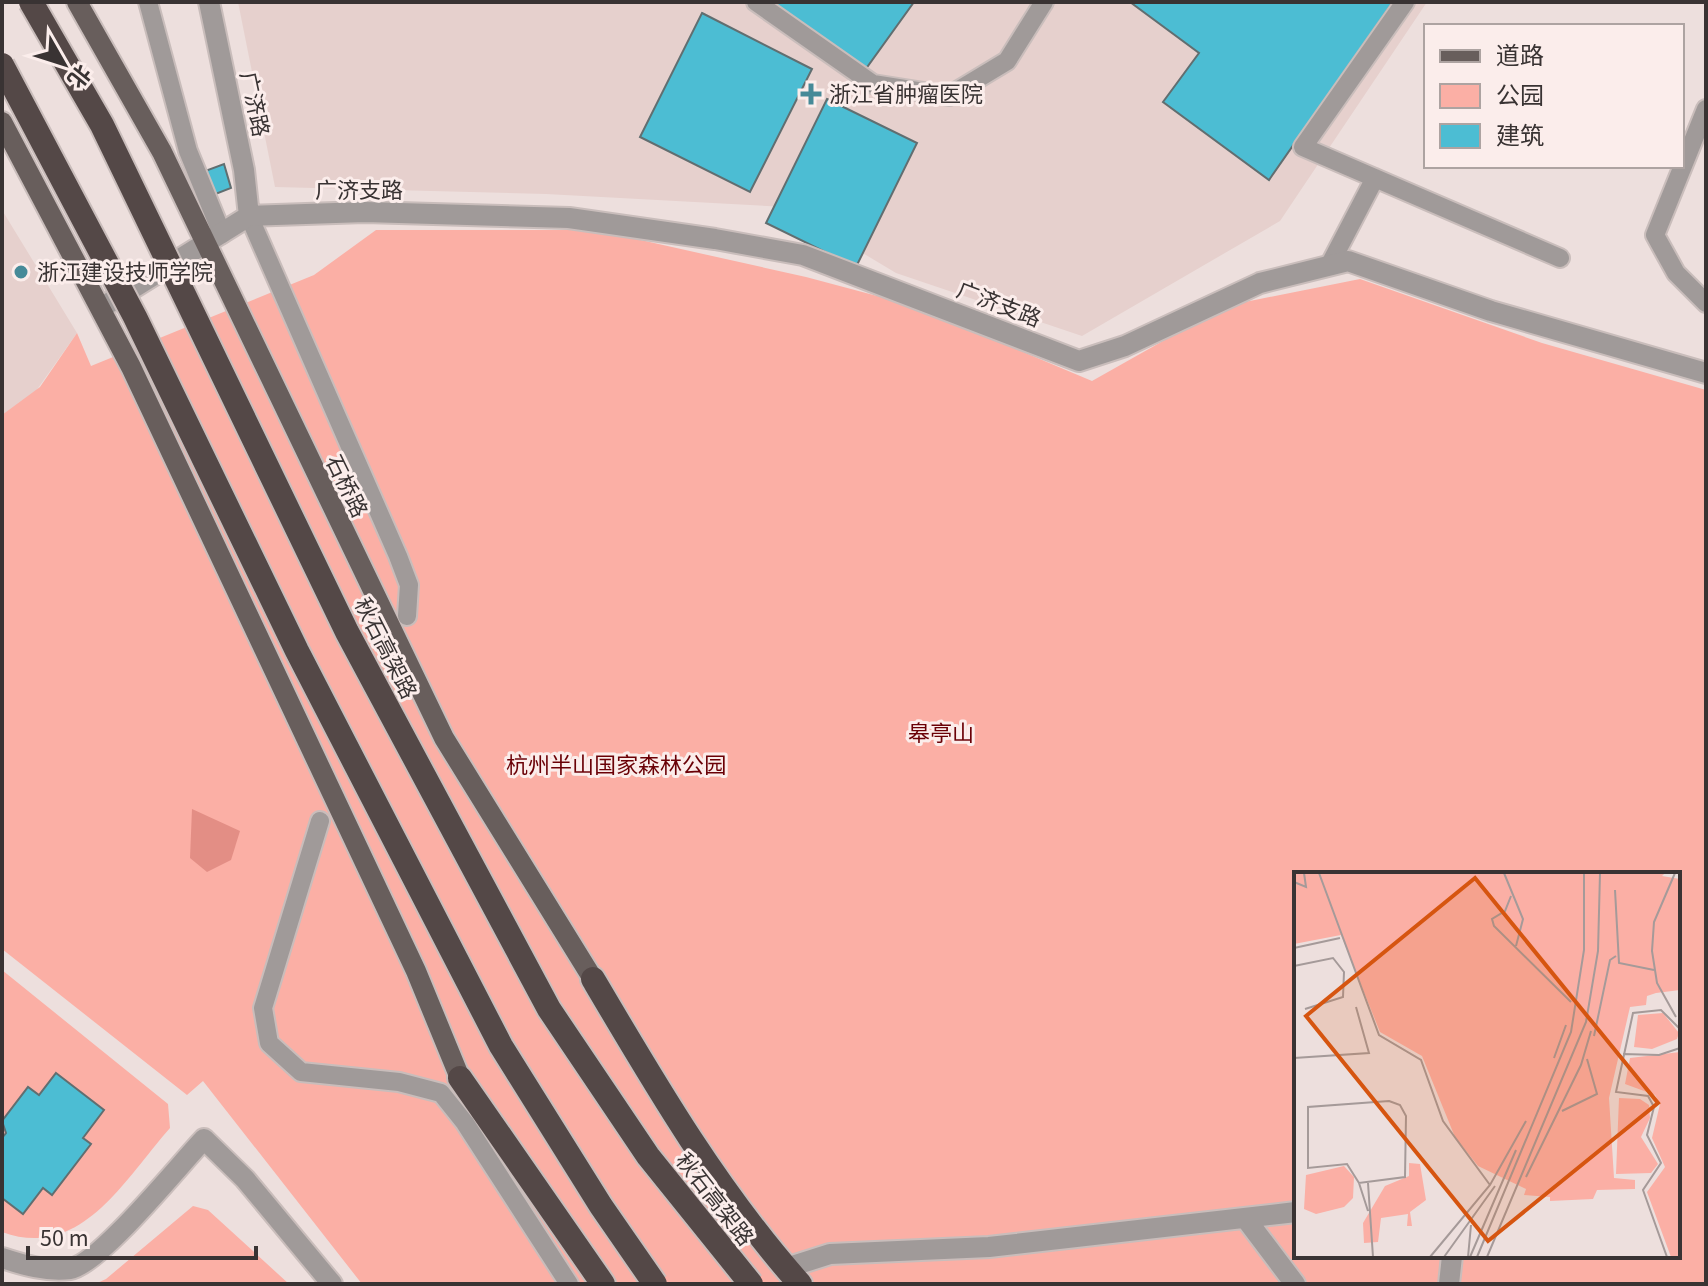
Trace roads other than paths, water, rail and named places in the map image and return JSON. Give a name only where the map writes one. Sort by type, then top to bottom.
[{"type":"highway","name":"秋石高架路","points":[[31,2],[102,125],[347,632],[549,1009],[648,1156],[751,1284]]},
{"type":"highway","points":[[2,65],[128,304],[297,651],[501,1046],[601,1206],[655,1284]]},
{"type":"highway","points":[[593,979],[679,1125],[793,1276]]},
{"type":"highway","points":[[460,1078],[603,1284]]},
{"type":"main road","name":"石桥路","points":[[77,2],[214,239],[444,738],[593,979]]},
{"type":"main road","points":[[2,122],[101,308],[416,971],[460,1078]]},
{"type":"street","name":"广济路","points":[[209,2],[244,170],[249,216]]},
{"type":"street","name":"广济支路","points":[[249,216],[365,212],[569,218],[715,239],[803,255],[1079,361],[1125,346],[1260,283],[1348,261],[1491,311],[1706,373]]},
{"type":"street","points":[[101,308],[249,216]]},
{"type":"street","points":[[2,1258],[30,1267],[73,1269],[104,1247],[204,1139],[245,1179],[332,1284]]},
{"type":"street","points":[[793,1276],[830,1254],[989,1247],[1294,1212]]},
{"type":"street","points":[[1246,1219],[1295,1284]]},
{"type":"street","points":[[1449,1284],[1452,1258]]},
{"type":"lane","points":[[148,2],[214,239]]},
{"type":"lane","points":[[756,2],[873,84],[949,96],[1007,61],[1044,2]]},
{"type":"lane","points":[[1405,2],[1303,147],[1560,258]]},
{"type":"lane","points":[[1684,163],[1706,109]]},
{"type":"lane","points":[[1682,168],[1655,235],[1676,273],[1706,303]]},
{"type":"lane","points":[[1329,266],[1375,178]]},
{"type":"lane","points":[[249,216],[398,556],[409,585],[407,616]]},
{"type":"lane","points":[[320,821],[263,1008],[269,1043],[301,1072],[399,1082],[441,1093],[465,1123],[569,1284]]},
{"type":"place","name":"浙江省肿瘤医院","points":[[811,94]]},
{"type":"place","name":"浙江建设技师学院","points":[[21,272]]},
{"type":"park label","name":"皋亭山","points":[[941,733]]},
{"type":"park label","name":"杭州半山国家森林公园","points":[[616,765]]}]
